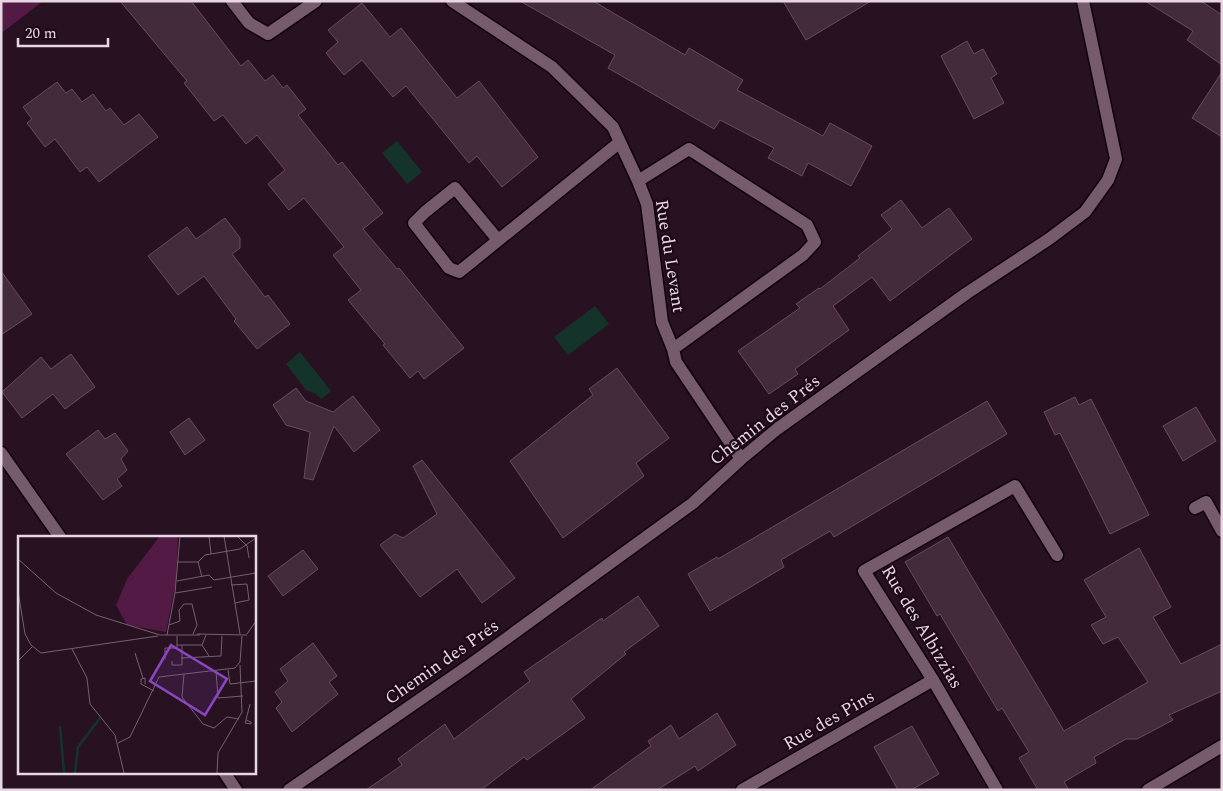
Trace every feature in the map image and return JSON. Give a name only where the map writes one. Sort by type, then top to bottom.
[{"type":"street","points":[[232,1],[249,23],[268,34],[316,1]]},
{"type":"street","name":"Rue du Levant","points":[[452,1],[552,67],[613,127],[647,204],[662,322],[676,362],[741,459]]},
{"type":"street","name":"Chemin des Prés","points":[[289,790],[467,667],[693,503],[777,429],[967,293],[1049,239],[1085,212],[1108,180],[1116,159],[1083,1]]},
{"type":"street","points":[[498,240],[455,188],[414,223],[448,268],[459,272],[620,142]]},
{"type":"street","points":[[638,181],[690,149],[807,225],[815,242],[803,254],[673,349]]},
{"type":"street","points":[[1,453],[59,536]]},
{"type":"street","name":"Rue des Albizzias","points":[[997,790],[933,680],[864,572],[1015,486],[1057,555]]},
{"type":"street","points":[[1194,508],[1206,502],[1222,531]]},
{"type":"street","name":"Rue des Pins","points":[[742,790],[933,680]]},
{"type":"street","points":[[1148,790],[1222,746]]},
{"type":"street","points":[[225,774],[236,790]]},
{"type":"shaded area","points":[[1,1],[43,1],[3,32],[1,29]]},
{"type":"shaded area","points":[[397,141],[422,172],[407,184],[382,153]]},
{"type":"shaded area","points":[[595,306],[609,324],[568,355],[554,337]]},
{"type":"shaded area","points":[[300,352],[331,391],[321,399],[316,394],[306,390],[286,364]]},
{"type":"building","points":[[120,1],[191,1],[241,66],[248,60],[265,81],[273,75],[283,88],[287,85],[306,109],[298,115],[338,165],[342,162],[383,213],[363,229],[397,269],[399,268],[464,348],[424,379],[418,371],[410,378],[383,345],[385,344],[348,300],[361,290],[333,255],[344,247],[304,198],[289,210],[268,184],[285,170],[257,135],[246,144],[223,115],[214,121],[184,83],[187,81]]},
{"type":"building","points":[[520,1],[593,1],[685,55],[689,48],[743,80],[737,90],[823,136],[830,123],[872,146],[851,186],[808,163],[802,176],[768,158],[774,148],[720,120],[714,129],[608,68],[615,55]]},
{"type":"building","points":[[783,1],[871,1],[806,40]]},
{"type":"building","points":[[1145,1],[1201,1],[1222,15],[1222,65],[1187,40],[1193,31]]},
{"type":"building","points":[[362,3],[390,37],[401,28],[457,98],[479,81],[538,157],[502,187],[477,156],[469,163],[406,86],[393,97],[362,60],[344,75],[326,53],[338,42],[328,30]]},
{"type":"building","points":[[967,41],[974,54],[983,49],[997,74],[991,78],[1004,103],[974,119],[941,56]]},
{"type":"building","points":[[1222,72],[1222,137],[1192,118]]},
{"type":"building","points":[[57,82],[66,93],[72,89],[82,102],[93,94],[106,111],[110,108],[124,125],[139,114],[158,137],[99,182],[87,167],[80,172],[55,139],[45,147],[27,123],[32,119],[23,107]]},
{"type":"building","points":[[901,200],[922,228],[949,208],[972,239],[890,301],[872,277],[833,306],[849,330],[795,369],[798,374],[769,394],[738,351],[800,308],[796,304],[820,289],[860,258],[858,256],[892,229],[881,215]]},
{"type":"building","points":[[225,218],[240,238],[240,248],[232,254],[265,297],[268,295],[290,324],[257,349],[234,321],[236,319],[204,276],[178,295],[148,256],[187,227],[196,239]]},
{"type":"building","points":[[1,271],[32,314],[1,335]]},
{"type":"building","points":[[71,354],[95,387],[65,409],[53,394],[22,418],[2,392],[41,357],[51,369]]},
{"type":"building","points":[[617,368],[669,438],[636,463],[644,476],[563,538],[510,461],[593,395],[589,389]]},
{"type":"building","points":[[296,388],[306,401],[333,412],[353,396],[380,430],[354,452],[334,426],[313,480],[304,478],[310,432],[286,425],[273,405]]},
{"type":"building","points":[[1075,397],[1079,405],[1091,399],[1149,515],[1110,534],[1060,433],[1055,435],[1044,412]]},
{"type":"building","points":[[987,401],[1007,434],[834,537],[830,531],[781,560],[784,567],[710,611],[688,574],[717,557],[718,559]]},
{"type":"building","points":[[1196,407],[1216,441],[1183,461],[1163,426]]},
{"type":"building","points":[[189,418],[205,440],[185,455],[170,432]]},
{"type":"building","points":[[98,430],[105,439],[115,433],[128,451],[121,459],[127,470],[117,479],[122,486],[103,500],[66,454]]},
{"type":"building","points":[[422,460],[515,578],[482,603],[457,569],[420,597],[380,545],[395,534],[403,538],[437,514],[413,466]]},
{"type":"building","points":[[948,537],[1064,731],[1148,682],[1118,637],[1103,644],[1091,625],[1106,617],[1084,580],[1139,548],[1171,607],[1153,617],[1181,664],[1222,644],[1222,691],[1169,715],[1173,720],[1137,739],[1126,739],[1094,757],[1096,763],[1064,782],[1069,790],[1038,790],[1019,758],[1029,752],[1002,708],[998,711],[940,614],[937,616],[905,562]]},
{"type":"building","points":[[303,550],[318,569],[283,596],[268,576]]},
{"type":"building","points":[[638,596],[659,626],[624,652],[626,654],[571,699],[585,718],[527,760],[524,757],[481,790],[366,790],[402,765],[398,759],[445,724],[454,739],[530,681],[524,672],[602,618],[603,621]]},
{"type":"building","points":[[313,643],[337,676],[329,682],[338,694],[292,732],[276,708],[282,702],[275,692],[288,681],[280,669]]},
{"type":"building","points":[[717,713],[736,745],[698,771],[695,766],[657,790],[590,790],[651,746],[648,741],[671,725],[679,739]]},
{"type":"building","points":[[912,726],[939,774],[911,790],[898,790],[874,747]]}]
